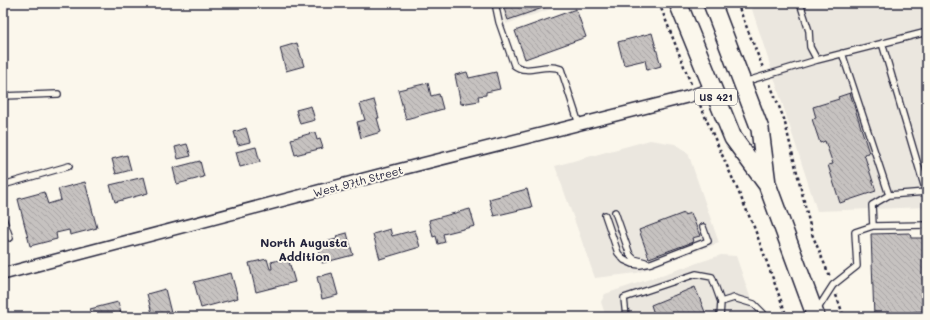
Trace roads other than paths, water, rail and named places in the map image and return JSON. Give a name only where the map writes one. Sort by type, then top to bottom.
[{"type":"main road","name":"US 421","points":[[678,3],[733,138],[767,184]]},
{"type":"main road","name":"US 421","points":[[712,3],[760,129],[767,184],[812,316]]},
{"type":"street","name":"West 97th Street","points":[[3,274],[687,97],[713,88]]},
{"type":"lane","points":[[495,3],[499,22],[514,65],[519,69],[525,70],[553,66],[561,68],[579,124]]},
{"type":"lane","points":[[800,3],[809,30],[810,47],[817,60]]},
{"type":"lane","points":[[742,82],[842,53],[927,32]]},
{"type":"lane","points":[[873,226],[872,205],[889,195],[926,192],[882,43]]},
{"type":"lane","points":[[842,53],[889,195]]},
{"type":"lane","points":[[3,96],[58,94]]},
{"type":"lane","points":[[3,185],[69,166]]},
{"type":"lane","points":[[615,212],[630,255],[634,260],[651,263]]},
{"type":"lane","points":[[605,215],[618,253],[624,260],[640,265],[651,263],[708,241],[703,227]]},
{"type":"lane","points":[[3,218],[10,238]]},
{"type":"lane","points":[[812,316],[833,285],[856,266],[854,232],[873,226],[927,225]]},
{"type":"lane","points":[[626,317],[624,298],[696,274],[712,277],[721,302],[720,317]]},
{"type":"lane","points":[[721,302],[734,298],[754,304],[765,317]]},
{"type":"district","name":"North Augusta Addition","points":[[304,249]]}]
